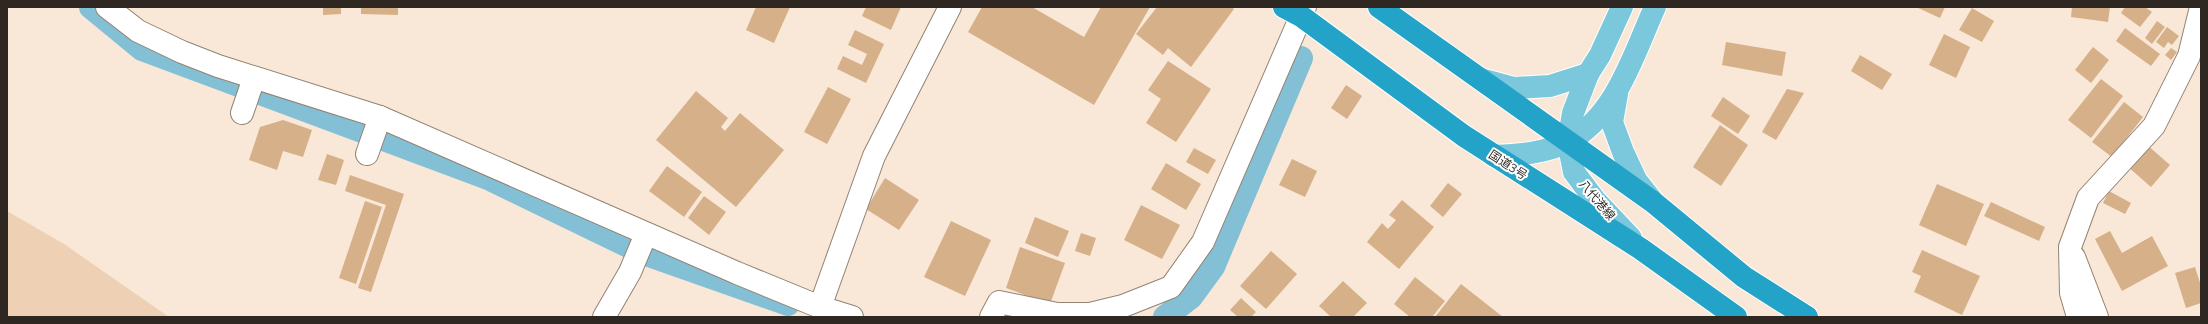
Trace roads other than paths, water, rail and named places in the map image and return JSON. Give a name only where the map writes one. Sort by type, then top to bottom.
[{"type":"highway","points":[[1379,7],[1653,202],[1744,277],[1807,317]]},
{"type":"highway","name":"国道3号","points":[[1297,10],[1494,156],[1641,249],[1736,317]]},
{"type":"main road","name":"八代港線","points":[[1622,7],[1600,55],[1588,74],[1573,113],[1568,142],[1574,172],[1595,200],[1641,249]]},
{"type":"main road","points":[[1494,156],[1546,150],[1568,142],[1581,133],[1603,112],[1619,85],[1655,7]]},
{"type":"main road","points":[[1478,78],[1514,88],[1550,86],[1588,74]]},
{"type":"main road","points":[[1619,85],[1612,122],[1636,180],[1653,202]]},
{"type":"street","points":[[107,7],[138,31],[182,52],[254,78],[380,117],[646,234],[820,307],[852,317]]},
{"type":"street","points":[[820,307],[874,156],[950,7]]},
{"type":"street","points":[[2078,317],[2071,293],[2070,247],[2088,198],[2154,126],[2189,56],[2201,7]]},
{"type":"street","points":[[991,317],[999,302],[1057,314],[1090,314],[1123,306],[1172,286],[1203,242],[1297,10]]},
{"type":"street","points":[[242,113],[254,78]]},
{"type":"street","points":[[368,154],[380,117]]},
{"type":"street","points":[[604,317],[630,272],[646,234]]},
{"type":"street","points":[[2070,247],[2084,279],[2097,317]]},
{"type":"waterway","points":[[91,7],[142,49],[488,178],[643,253],[788,304]]},
{"type":"waterway","points":[[1165,317],[1191,297],[1213,267],[1301,58]]}]
